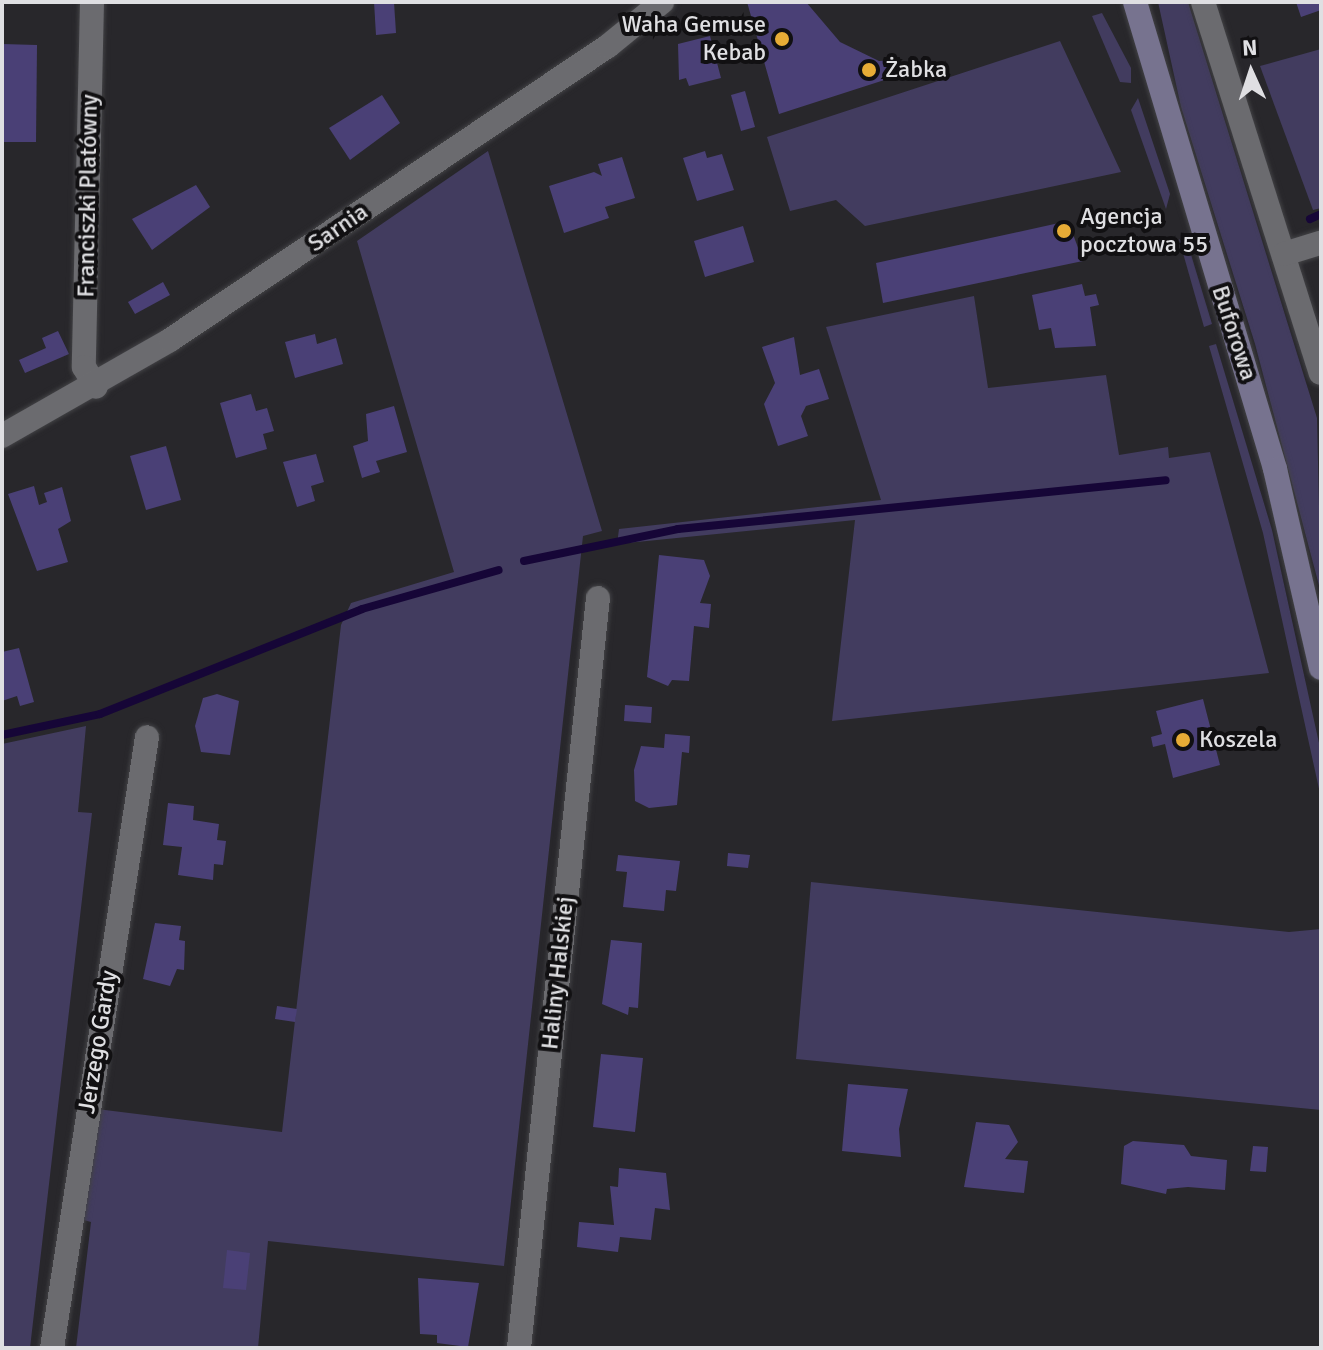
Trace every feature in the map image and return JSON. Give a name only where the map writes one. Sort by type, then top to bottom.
[{"type":"main road","name":"Buforowa","points":[[1135,2],[1275,469],[1321,668]]},
{"type":"street","name":"Franciszki Platówny","points":[[92,2],[84,367],[96,387]]},
{"type":"street","name":"Sarnia","points":[[2,436],[96,387],[572,70],[662,2]]},
{"type":"street","points":[[1203,2],[1321,373]]},
{"type":"street","points":[[1284,254],[1321,243]]},
{"type":"street","name":"Haliny Halskiej","points":[[519,1348],[598,598]]},
{"type":"street","name":"Jerzego Gardy","points":[[52,1348],[147,737]]},
{"type":"shaded area","points":[[1158,2],[1188,2],[1317,418],[1321,593],[1255,344],[1181,107]]},
{"type":"shaded area","points":[[1102,13],[1131,68],[1131,83],[1120,82],[1092,16]]},
{"type":"shaded area","points":[[1060,41],[1121,172],[865,226],[836,200],[790,211],[767,137]]},
{"type":"shaded area","points":[[1321,49],[1321,208],[1313,210],[1260,66]]},
{"type":"shaded area","points":[[1138,98],[1170,194],[1166,209],[1131,110]]},
{"type":"shaded area","points":[[488,151],[602,531],[583,536],[504,1266],[268,1241],[258,1348],[76,1348],[91,1222],[80,1219],[97,1109],[282,1132],[341,625],[351,603],[454,572],[357,241]]},
{"type":"shaded area","points":[[1179,239],[1189,248],[1212,324],[1204,327]]},
{"type":"shaded area","points":[[974,296],[988,388],[1106,375],[1119,455],[1168,447],[1169,458],[1210,452],[1269,673],[832,721],[855,520],[617,544],[619,529],[881,500],[826,327]]},
{"type":"shaded area","points":[[1216,344],[1272,530],[1321,752],[1321,798],[1263,533],[1209,346]]},
{"type":"shaded area","points":[[86,726],[78,812],[92,813],[30,1348],[2,1348],[2,744]]},
{"type":"shaded area","points":[[811,882],[1289,932],[1321,929],[1321,1110],[796,1059]]},
{"type":"building","points":[[374,2],[394,2],[396,33],[376,35]]},
{"type":"building","points":[[747,2],[806,2],[840,42],[879,61],[899,60],[903,74],[779,114]]},
{"type":"building","points":[[1296,2],[1321,2],[1321,10],[1301,17]]},
{"type":"building","points":[[710,36],[721,78],[689,86],[686,78],[679,80],[678,44]]},
{"type":"building","points":[[2,44],[37,45],[36,142],[2,142]]},
{"type":"building","points":[[745,91],[755,127],[741,131],[731,95]]},
{"type":"building","points":[[382,95],[400,123],[350,160],[329,128]]},
{"type":"building","points":[[705,151],[707,158],[722,154],[734,190],[697,201],[683,158]]},
{"type":"building","points":[[622,157],[635,198],[605,207],[609,218],[564,233],[549,186],[594,172],[602,176],[598,164]]},
{"type":"building","points":[[196,185],[210,207],[152,250],[132,219]]},
{"type":"building","points":[[1068,221],[1083,261],[883,303],[876,263]]},
{"type":"building","points":[[743,226],[754,262],[705,277],[694,241]]},
{"type":"building","points":[[163,282],[170,295],[135,314],[128,302]]},
{"type":"building","points":[[1082,284],[1085,296],[1096,294],[1099,305],[1090,307],[1096,346],[1055,348],[1051,328],[1039,330],[1032,295]]},
{"type":"building","points":[[58,331],[69,354],[25,373],[19,360],[46,348],[42,338]]},
{"type":"building","points":[[315,334],[317,344],[336,338],[343,364],[295,378],[285,342]]},
{"type":"building","points":[[794,337],[800,375],[819,369],[829,399],[806,406],[801,416],[808,436],[778,446],[764,404],[775,383],[762,347]]},
{"type":"building","points":[[251,394],[256,411],[267,408],[274,431],[263,434],[267,449],[236,458],[220,403]]},
{"type":"building","points":[[394,406],[407,452],[376,461],[380,472],[362,478],[353,446],[368,441],[366,414]]},
{"type":"building","points":[[166,446],[181,500],[146,510],[130,456]]},
{"type":"building","points":[[316,454],[324,482],[311,486],[315,501],[297,507],[283,462]]},
{"type":"building","points":[[34,486],[39,505],[47,502],[44,493],[62,487],[71,521],[58,529],[68,562],[37,571],[8,494]]},
{"type":"building","points":[[659,555],[704,560],[710,576],[700,603],[711,604],[709,628],[694,626],[689,681],[672,680],[668,686],[647,677]]},
{"type":"building","points":[[19,648],[34,702],[20,706],[17,696],[2,701],[2,652]]},
{"type":"building","points":[[217,694],[239,701],[230,755],[201,752],[195,726],[203,698]]},
{"type":"building","name":"Koszela","points":[[1203,699],[1220,765],[1173,778],[1165,744],[1153,747],[1151,737],[1162,734],[1156,711]]},
{"type":"building","points":[[625,705],[652,707],[651,723],[624,721]]},
{"type":"building","points":[[665,734],[690,736],[689,753],[682,752],[677,805],[649,808],[635,801],[634,770],[641,746],[664,748]]},
{"type":"building","points":[[168,803],[194,806],[193,820],[219,824],[217,840],[226,841],[223,865],[214,864],[213,880],[178,875],[182,847],[163,845]]},
{"type":"building","points":[[728,853],[750,855],[748,868],[727,866]]},
{"type":"building","points":[[618,855],[680,861],[676,891],[666,890],[664,911],[623,907],[627,872],[616,871]]},
{"type":"building","points":[[155,923],[181,926],[179,940],[185,941],[184,970],[177,969],[170,986],[143,979]]},
{"type":"building","points":[[611,940],[642,943],[638,1008],[629,1007],[628,1015],[602,1004]]},
{"type":"building","points":[[277,1006],[297,1009],[295,1022],[275,1019]]},
{"type":"building","points":[[601,1054],[643,1058],[635,1132],[593,1127]]},
{"type":"building","points":[[848,1084],[908,1089],[899,1129],[901,1157],[842,1151]]},
{"type":"building","points":[[976,1122],[1009,1125],[1018,1142],[1005,1159],[1028,1161],[1024,1193],[964,1187]]},
{"type":"building","points":[[1133,1141],[1184,1145],[1191,1156],[1227,1160],[1225,1190],[1188,1187],[1167,1189],[1166,1194],[1121,1184],[1124,1146]]},
{"type":"building","points":[[1253,1146],[1268,1147],[1266,1172],[1250,1171]]},
{"type":"building","points":[[619,1168],[666,1173],[670,1210],[655,1208],[651,1240],[620,1237],[618,1252],[577,1247],[579,1222],[614,1225],[610,1186],[618,1187]]},
{"type":"building","points":[[227,1250],[250,1253],[246,1290],[223,1288]]},
{"type":"building","points":[[418,1278],[479,1283],[468,1347],[437,1343],[437,1335],[420,1334]]},
{"type":"waterway","points":[[1310,219],[1321,214]]},
{"type":"waterway","points":[[524,561],[678,529],[1166,480]]},
{"type":"waterway","points":[[2,735],[100,714],[362,609],[499,570]]},
{"type":"place","name":"Waha Gemuse Kebab","points":[[782,39]]},
{"type":"place","name":"Żabka","points":[[869,70]]},
{"type":"place","name":"Agencja pocztowa 55","points":[[1064,231]]},
{"type":"place","name":"Koszela","points":[[1183,740]]}]
